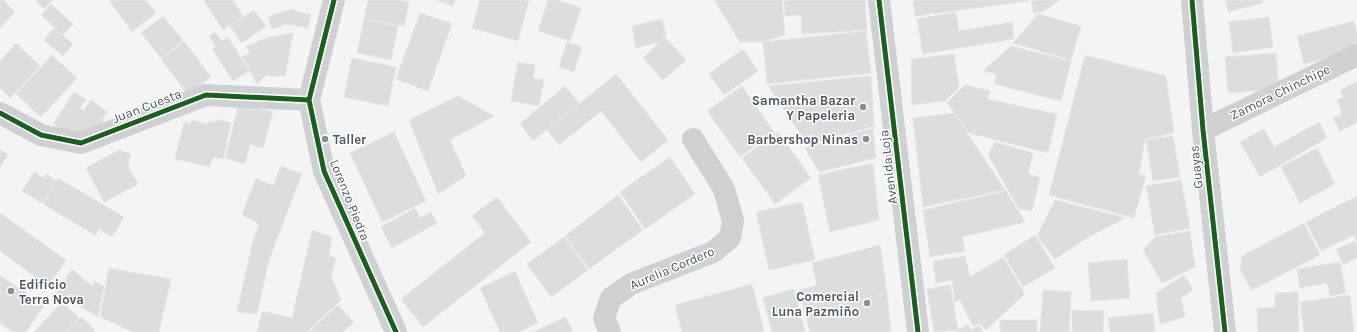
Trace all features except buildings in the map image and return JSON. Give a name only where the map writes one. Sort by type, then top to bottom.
[{"type":"street","name":"Lorenzo Piedra","points":[[334,0],[309,100],[324,171],[396,332]]},
{"type":"street","name":"Avenida Loja","points":[[879,0],[918,332]]},
{"type":"street","name":"Guayas","points":[[1192,0],[1203,130],[1225,332]]},
{"type":"street","name":"Zamora Chinchipe","points":[[1203,130],[1357,55]]},
{"type":"street","name":"Juan Cuesta","points":[[0,113],[41,135],[81,143],[206,95],[309,100]]},
{"type":"street","name":"Aurelia Cordero","points":[[610,332],[604,318],[611,298],[631,284],[713,252],[730,238],[733,221],[724,189],[693,139]]},
{"type":"cycle path","points":[[334,0],[309,100],[324,171],[396,332]]},
{"type":"cycle path","points":[[879,0],[918,332]]},
{"type":"cycle path","points":[[1192,0],[1203,130],[1225,332]]},
{"type":"cycle path","points":[[0,113],[41,135],[81,143],[206,95],[309,100]]},
{"type":"place","name":"Samantha Bazar Y Papeleria","points":[[863,107]]},
{"type":"place","name":"Taller","points":[[325,139]]},
{"type":"place","name":"Barbershop Ninas","points":[[866,139]]},
{"type":"place","name":"Edificio Terra Nova","points":[[11,291]]},
{"type":"place","name":"Comercial Luna Pazmiño","points":[[867,303]]}]
